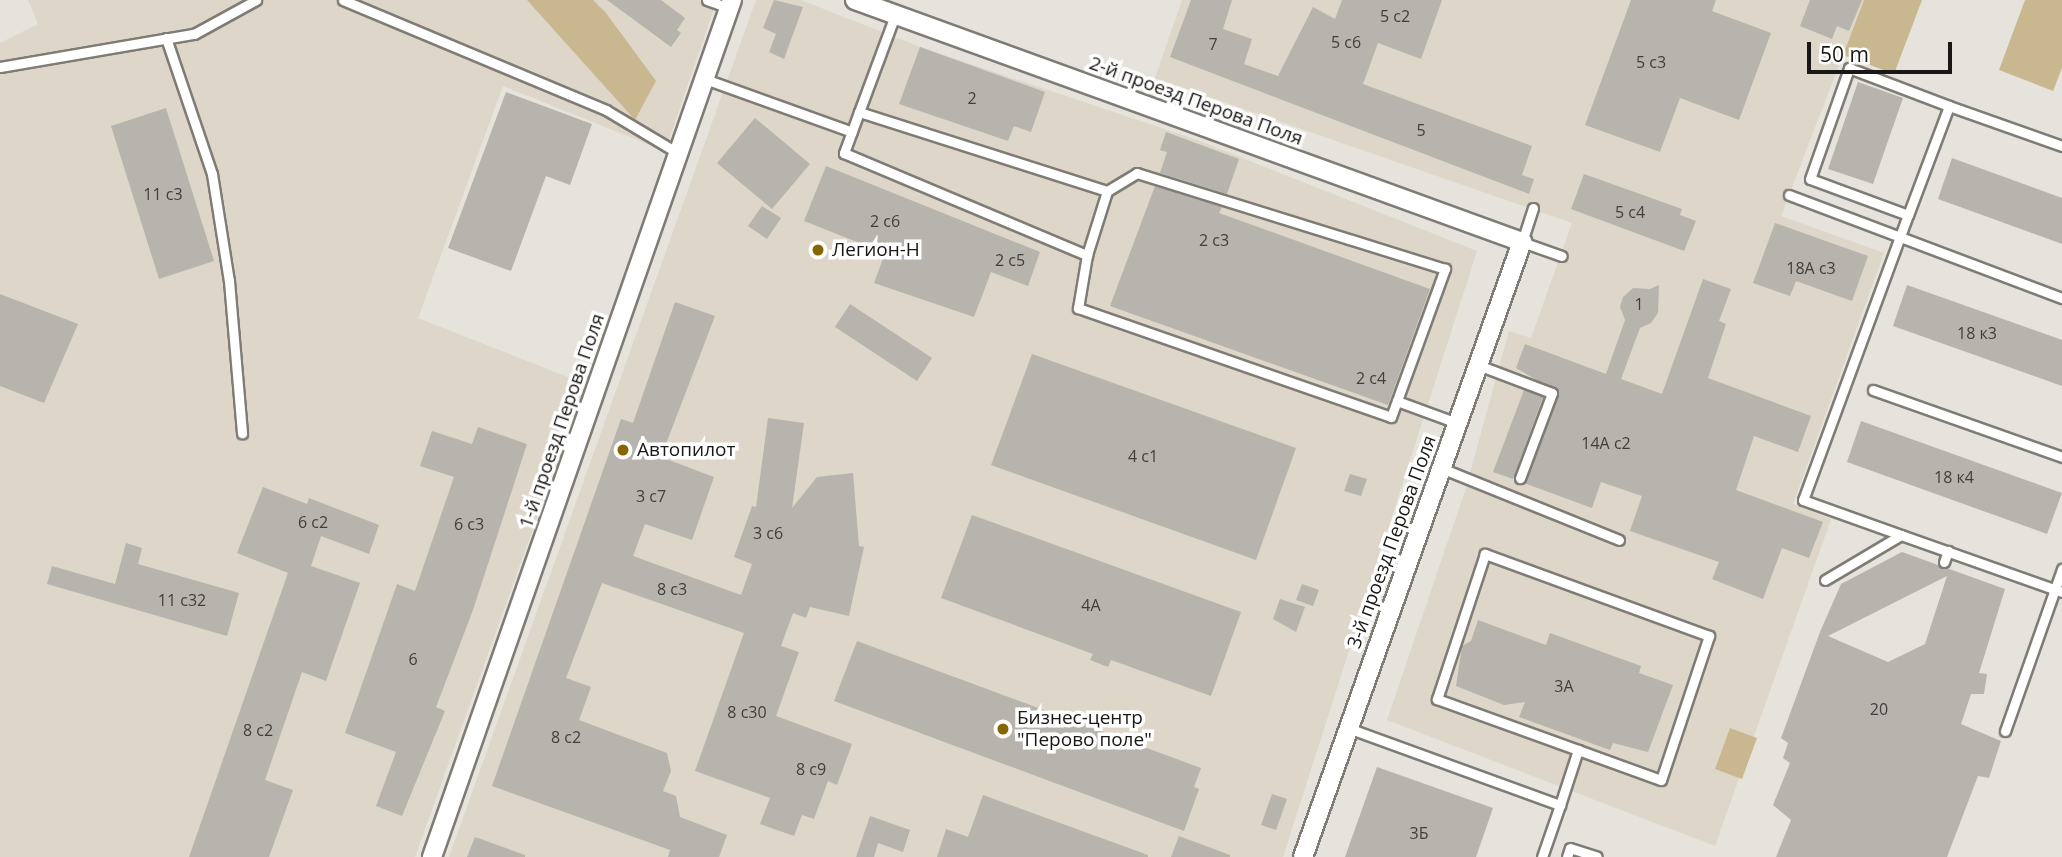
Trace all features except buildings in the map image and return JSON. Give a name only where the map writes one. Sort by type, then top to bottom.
[{"type":"street","name":"2-й проезд Перова Поля","points":[[855,0],[1522,242]]},
{"type":"street","name":"1-й проезд Перова Поля","points":[[432,857],[731,4]]},
{"type":"street","name":"3-й проезд Перова Поля","points":[[1303,857],[1522,242]]},
{"type":"lane","points":[[0,67],[194,34],[256,0]]},
{"type":"lane","points":[[343,0],[606,110],[678,153]]},
{"type":"lane","points":[[707,0],[731,4]]},
{"type":"lane","points":[[895,15],[844,153],[1087,255]]},
{"type":"lane","points":[[166,38],[212,174],[229,281],[242,433]]},
{"type":"lane","points":[[1908,215],[1810,179],[1850,68],[2062,146]]},
{"type":"lane","points":[[705,79],[852,132]]},
{"type":"lane","points":[[1949,106],[1804,500],[2058,590]]},
{"type":"lane","points":[[859,112],[1107,191]]},
{"type":"lane","points":[[1137,173],[1445,269],[1391,417],[1078,308],[1087,255],[1107,191],[1137,173]]},
{"type":"lane","points":[[1789,195],[2062,298]]},
{"type":"lane","points":[[1533,208],[1522,242],[1562,257]]},
{"type":"lane","points":[[1478,365],[1552,393],[1520,478]]},
{"type":"lane","points":[[1872,390],[2062,457]]},
{"type":"lane","points":[[1397,401],[1457,424]]},
{"type":"lane","points":[[1441,468],[1619,540]]},
{"type":"lane","points":[[1825,580],[1901,535]]},
{"type":"lane","points":[[1944,562],[1948,551]]},
{"type":"lane","points":[[1485,554],[1709,636],[1661,780],[1578,750],[1437,699],[1485,554]]},
{"type":"lane","points":[[2005,731],[2058,590],[2062,569]]},
{"type":"lane","points":[[1348,728],[1560,804]]},
{"type":"lane","points":[[1542,857],[1578,750]]},
{"type":"lane","points":[[1567,857],[1570,848],[1597,857]]},
{"type":"shaded area","points":[[28,0],[717,0],[665,151],[503,86],[418,318],[585,384],[415,857],[0,857],[0,43],[38,24]]},
{"type":"shaded area","points":[[527,0],[593,0],[606,13],[656,81],[635,120]]},
{"type":"shaded area","points":[[756,0],[801,0],[920,47],[1197,140],[1477,251],[1283,857],[449,857]]},
{"type":"shaded area","points":[[1182,0],[1864,0],[1781,216],[1884,253],[1793,504],[1831,519],[1715,846],[1387,720],[1465,491],[1509,331],[1531,338],[1572,223],[1155,78]]},
{"type":"shaded area","points":[[1864,0],[1922,0],[1894,74],[1843,55]]},
{"type":"shaded area","points":[[2025,0],[2062,0],[2062,68],[2053,91],[1999,70]]},
{"type":"shaded area","points":[[1730,728],[1757,738],[1742,779],[1715,769]]},
{"type":"place","name":"Легион-Н","points":[[818,250]]},
{"type":"place","name":"Автопилот","points":[[623,450]]},
{"type":"place","name":"Бизнес-центр \"Перово поле\"","points":[[1003,729]]}]
